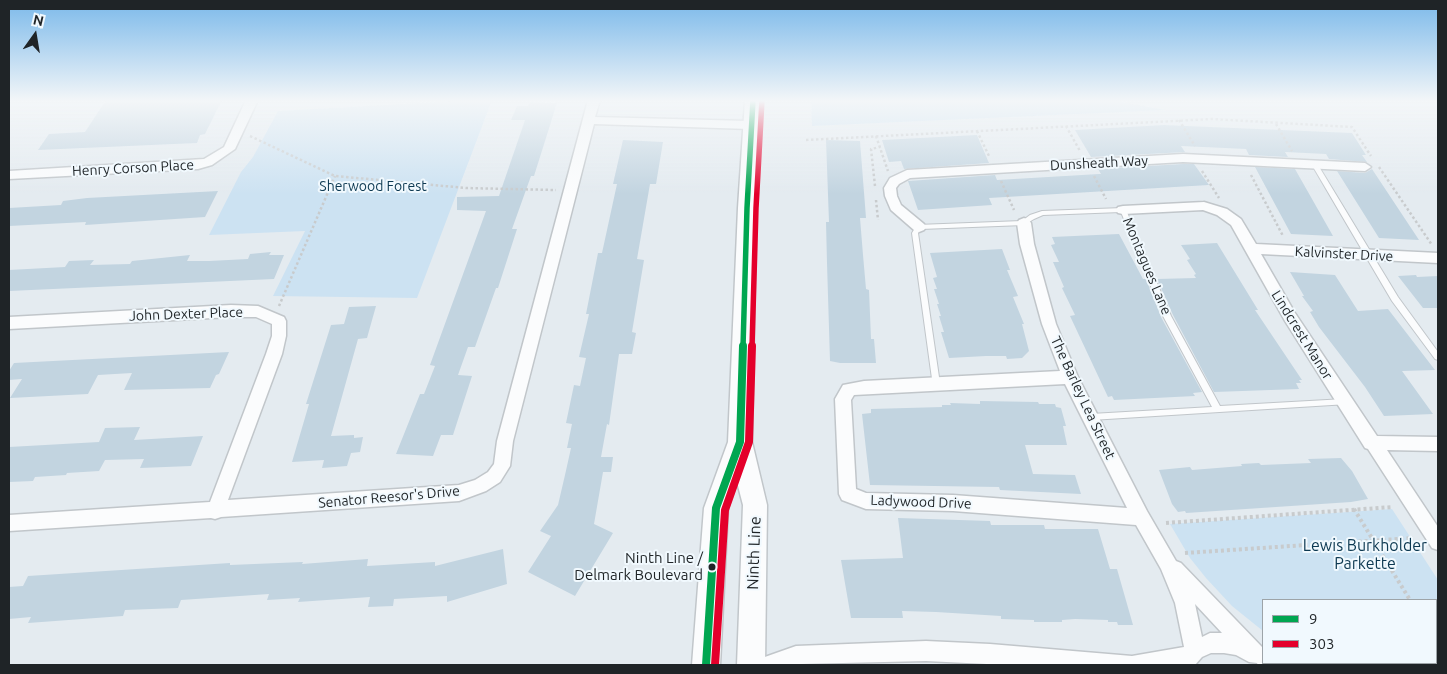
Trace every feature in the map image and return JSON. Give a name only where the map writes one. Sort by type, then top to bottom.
[{"type":"main road","name":"Ninth Line","points":[[750,131],[740,442],[755,505],[751,665]]},
{"type":"main road","name":"Ninth Line","points":[[706,665],[716,508],[740,442]]},
{"type":"street","name":"Henry Corson Place","points":[[9,175],[198,165],[218,157],[229,149],[237,131]]},
{"type":"street","name":"Senator Reesor's Drive","points":[[9,523],[215,511],[459,493],[480,486],[494,477],[502,466],[505,441],[585,131]]},
{"type":"street","name":"Dunsheath Way","points":[[919,227],[896,207],[891,196],[890,188],[894,181],[907,174],[1183,158],[1365,168]]},
{"type":"street","name":"Lindcrest Manor","points":[[1123,210],[1204,206],[1214,208],[1236,222],[1290,317],[1371,443],[1438,542]]},
{"type":"street","name":"The Barley Lea Street","points":[[1024,224],[1027,244],[1049,324],[1070,377],[1141,517],[1168,563],[1185,603],[1189,657]]},
{"type":"street","name":"Kalvinster Drive","points":[[1251,248],[1368,256],[1435,252]]},
{"type":"street","name":"John Dexter Place","points":[[9,323],[231,311],[258,312],[274,318]]},
{"type":"street","points":[[215,511],[274,354],[279,336],[279,321],[274,318]]},
{"type":"street","name":"Ladywood Drive","points":[[1070,377],[864,387],[849,390],[843,399],[848,494],[866,501],[953,503],[1141,517]]},
{"type":"street","points":[[1371,443],[1438,444]]},
{"type":"street","name":"The Barley Lea Street","points":[[1168,563],[1262,659]]},
{"type":"street","points":[[1134,665],[1189,657],[1210,643],[1240,646],[1262,660]]},
{"type":"street","points":[[769,665],[796,656],[926,651],[1130,665]]},
{"type":"lane","points":[[1315,165],[1368,256],[1405,314],[1438,357]]},
{"type":"lane","name":"Montagues Lane","points":[[919,227],[1024,224],[1032,217],[1042,213],[1123,210],[1167,316],[1217,409]]},
{"type":"lane","points":[[919,227],[914,234],[936,384]]},
{"type":"lane","points":[[1429,346],[1438,346]]},
{"type":"lane","points":[[1091,417],[1345,402]]},
{"type":"path","points":[[241,131],[335,176],[466,188],[570,190]]},
{"type":"path","points":[[806,140],[969,131]]},
{"type":"path","points":[[978,131],[992,163]]},
{"type":"path","points":[[1069,131],[1084,158]]},
{"type":"path","points":[[1280,131],[1296,158]]},
{"type":"path","points":[[1356,131],[1435,252]]},
{"type":"path","points":[[876,136],[889,173]]},
{"type":"path","points":[[878,220],[871,149],[880,147]]},
{"type":"path","points":[[1199,166],[1220,200]]},
{"type":"path","points":[[1090,169],[1106,199]]},
{"type":"path","points":[[1249,170],[1284,239]]},
{"type":"path","points":[[998,175],[1014,210]]},
{"type":"path","points":[[1376,175],[1385,176]]},
{"type":"path","points":[[274,318],[335,176]]},
{"type":"path","points":[[1166,523],[1393,506]]},
{"type":"path","points":[[1354,509],[1409,599]]},
{"type":"path","points":[[1185,554],[1373,539],[1413,538]]},
{"type":"green space","name":"Sherwood Forest","points":[[267,131],[480,131],[417,298],[273,296],[305,231],[209,235],[241,172],[253,157]]},
{"type":"green space","name":"Lewis Burkholder Parkette","points":[[1392,509],[1438,580],[1438,665],[1320,664],[1437,664],[1437,599],[1262,599],[1262,630],[1232,606],[1206,578],[1190,558],[1170,524]]},
{"type":"building","points":[[206,131],[205,134],[200,135],[197,143],[38,150],[49,134]]},
{"type":"building","points":[[521,131],[548,131],[534,176],[531,176],[512,229],[517,229],[498,288],[496,288],[475,347],[468,347],[458,375],[472,376],[453,435],[441,435],[433,456],[396,454],[420,394],[424,394],[435,366],[430,365],[486,211],[457,210],[457,197],[499,196]]},
{"type":"building","points":[[1076,131],[1352,133],[1366,155],[1362,155],[1367,162],[1329,159],[1326,154],[1285,152],[1288,157],[1249,155],[1246,149],[1181,146],[1185,152],[1091,157]]},
{"type":"building","points":[[977,135],[989,163],[904,169],[901,161],[889,162],[882,140]]},
{"type":"building","points":[[623,140],[663,142],[656,184],[650,184],[637,259],[644,260],[632,332],[636,333],[632,354],[619,354],[609,425],[607,424],[601,457],[613,457],[611,472],[603,472],[594,524],[613,533],[575,596],[528,572],[551,536],[540,531],[558,505],[571,448],[567,448],[572,424],[566,423],[574,385],[580,386],[586,358],[579,357],[589,314],[586,314],[598,253],[602,253],[617,184],[613,184]]},
{"type":"building","points":[[826,140],[860,141],[866,218],[860,218],[866,289],[869,290],[871,339],[874,339],[876,363],[840,363],[830,361],[826,222],[829,222]]},
{"type":"building","points":[[1194,164],[1209,185],[989,198],[992,205],[918,210],[908,181],[995,175],[997,180],[1101,174],[1098,169]]},
{"type":"building","points":[[1255,167],[1295,169],[1333,236],[1291,234]]},
{"type":"building","points":[[1372,169],[1419,240],[1379,238],[1337,171],[1365,173]]},
{"type":"building","points":[[218,191],[205,217],[85,225],[86,222],[9,226],[9,208],[61,205],[63,201],[87,198]]},
{"type":"building","points":[[1119,234],[1143,279],[1146,279],[1161,317],[1202,392],[1193,393],[1195,396],[1114,400],[1112,396],[1108,397],[1070,316],[1075,315],[1062,288],[1064,287],[1053,262],[1059,262],[1051,245],[1055,244],[1052,237]]},
{"type":"building","points":[[1217,243],[1258,310],[1255,310],[1302,380],[1299,380],[1301,383],[1296,383],[1299,389],[1214,392],[1173,315],[1157,279],[1196,278],[1194,275],[1196,274],[1187,260],[1190,259],[1181,245]]},
{"type":"building","points":[[1002,249],[1010,270],[1007,270],[1018,296],[1013,297],[1024,324],[1022,324],[1029,351],[1022,358],[1007,359],[1006,356],[986,356],[949,358],[941,332],[944,332],[934,289],[937,289],[933,278],[937,277],[930,253]]},
{"type":"building","points":[[271,252],[269,255],[284,255],[274,279],[9,291],[9,270],[65,267],[69,261],[94,260],[90,265],[130,264],[132,261],[190,255],[187,261],[209,261],[248,259],[250,254]]},
{"type":"building","points":[[1290,272],[1335,275],[1358,311],[1388,309],[1435,370],[1402,371],[1433,414],[1384,416],[1365,387],[1319,327],[1310,312],[1313,311],[1302,296],[1304,296]]},
{"type":"building","points":[[1416,275],[1417,277],[1438,276],[1438,308],[1423,308],[1398,276]]},
{"type":"building","points":[[376,306],[367,338],[358,339],[331,436],[354,435],[354,438],[363,437],[360,452],[351,453],[347,466],[322,468],[324,460],[292,462],[309,404],[306,404],[331,325],[344,324],[349,307]]},
{"type":"building","points":[[229,352],[210,388],[124,390],[132,373],[98,375],[88,394],[10,398],[22,379],[9,380],[9,371],[14,363]]},
{"type":"building","points":[[980,401],[1038,402],[1039,404],[1055,404],[1056,407],[1061,408],[1066,426],[1063,426],[1067,445],[1025,445],[1033,474],[1075,475],[1081,494],[1000,490],[999,487],[870,485],[862,414],[871,413],[871,409],[942,407],[942,405],[951,405],[950,403],[980,404]]},
{"type":"building","points":[[140,427],[134,440],[203,436],[191,466],[140,468],[144,459],[105,460],[99,471],[35,477],[33,481],[9,482],[9,447],[99,442],[105,428]]},
{"type":"building","points":[[1341,458],[1352,471],[1368,499],[1351,502],[1178,512],[1172,504],[1159,470],[1190,467],[1192,470],[1259,463],[1261,465],[1311,463],[1308,459]]},
{"type":"building","points":[[898,518],[990,521],[991,525],[1044,525],[1045,529],[1098,529],[1110,569],[1117,569],[1133,625],[1118,625],[1117,622],[1108,622],[1108,620],[1075,619],[1062,620],[1062,622],[1034,622],[1034,620],[1001,619],[1001,616],[902,611],[903,618],[851,618],[841,560],[903,558]]},
{"type":"building","points":[[503,549],[507,584],[447,602],[447,596],[394,599],[393,606],[368,607],[370,597],[298,602],[300,598],[267,600],[269,594],[181,600],[178,608],[125,610],[123,616],[28,623],[31,617],[9,619],[9,587],[23,586],[28,576],[230,563],[230,565],[303,562],[302,564],[368,559],[367,566],[435,562],[435,566]]},
{"type":"transit line","name":"9","points":[[706,665],[716,508],[740,442],[751,131]]},
{"type":"transit line","name":"303","points":[[715,665],[725,510],[749,442],[760,131]]},
{"type":"place","name":"Ninth Line / Delmark Boulevard","points":[[712,567]]}]
